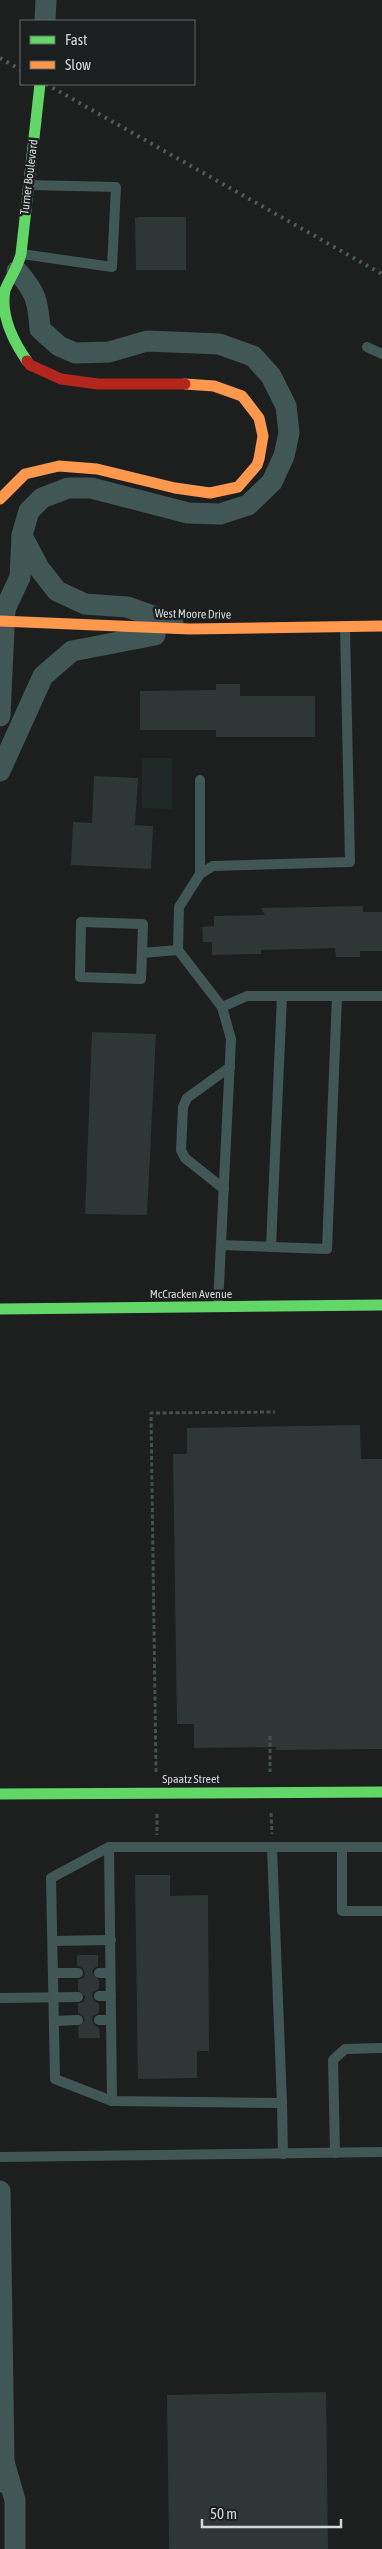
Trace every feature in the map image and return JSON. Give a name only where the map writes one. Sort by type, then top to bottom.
[{"type":"street","points":[[44,20],[46,0]]},
{"type":"street","name":"Turner Boulevard","points":[[19,262],[40,85]]},
{"type":"street","points":[[3,617],[20,577],[22,536],[29,511],[42,498],[68,488],[91,488],[188,513],[220,514],[248,504],[272,482],[284,456],[289,432],[286,406],[271,376],[253,356],[220,344],[147,341],[109,352],[90,361],[59,346],[40,329],[38,303],[19,262]]},
{"type":"street","points":[[0,499],[6,489],[25,473],[50,465],[86,467],[214,494],[239,487],[253,474],[264,447],[259,417],[243,396],[210,384],[89,384],[57,379],[35,368],[15,350],[1,315],[1,301],[6,284],[19,262]]},
{"type":"street","points":[[22,536],[39,568],[58,591],[85,604],[127,607],[190,629]]},
{"type":"street","points":[[0,586],[3,617],[0,716]]},
{"type":"street","name":"West Moore Drive","points":[[3,617],[190,629],[382,626]]},
{"type":"street","points":[[0,771],[43,676],[72,651],[190,629]]},
{"type":"street","name":"McCracken Avenue","points":[[0,1309],[382,1305]]},
{"type":"street","name":"Spaatz Street","points":[[0,1794],[382,1792]]},
{"type":"street","points":[[0,2191],[2,2457],[15,2500],[15,2549]]},
{"type":"lane","points":[[19,262],[112,267],[116,187],[28,185]]},
{"type":"lane","points":[[367,347],[382,354]]},
{"type":"lane","points":[[89,384],[90,361]]},
{"type":"lane","points":[[218,1307],[231,1039],[222,1007],[178,950],[179,907],[200,874],[214,866],[350,862],[345,627]]},
{"type":"lane","points":[[200,780],[200,874]]},
{"type":"lane","points":[[81,922],[143,924],[142,953],[142,979],[80,977],[81,922]]},
{"type":"lane","points":[[142,953],[178,950]]},
{"type":"lane","points":[[222,1007],[246,996],[382,996]]},
{"type":"lane","points":[[272,1247],[282,996]]},
{"type":"lane","points":[[221,1245],[327,1249],[337,996]]},
{"type":"lane","points":[[224,1189],[185,1158],[181,1150],[183,1107],[187,1098],[230,1067]]},
{"type":"lane","points":[[282,2103],[112,2101],[55,2079],[51,1878],[110,1847],[157,1845],[272,1848],[382,1847]]},
{"type":"lane","points":[[110,1847],[112,2101]]},
{"type":"lane","points":[[342,1847],[342,1911],[382,1911]]},
{"type":"lane","points":[[272,1848],[283,2154]]},
{"type":"lane","points":[[52,1941],[110,1940]]},
{"type":"lane","points":[[99,1973],[110,1972]]},
{"type":"lane","points":[[53,1974],[78,1973]]},
{"type":"lane","points":[[99,1996],[111,1996]]},
{"type":"lane","points":[[0,1998],[78,1997]]},
{"type":"lane","points":[[54,2021],[78,2020]]},
{"type":"lane","points":[[99,2020],[111,2020]]},
{"type":"lane","points":[[335,2153],[333,2060],[345,2048],[382,2048]]},
{"type":"lane","points":[[0,2158],[382,2152]]},
{"type":"path","points":[[157,1845],[151,1413],[275,1412]]},
{"type":"shaded area","points":[[142,758],[172,758],[172,809],[142,808]]},
{"type":"building","points":[[186,217],[186,270],[136,270],[135,218]]},
{"type":"building","points":[[216,684],[240,684],[240,696],[315,696],[315,737],[216,737],[216,730],[140,730],[140,691],[216,690]]},
{"type":"building","points":[[94,776],[138,778],[135,825],[153,826],[151,869],[71,865],[73,822],[92,823]]},
{"type":"building","points":[[363,906],[363,912],[382,912],[382,951],[360,951],[360,957],[336,957],[335,948],[261,950],[261,954],[212,955],[212,942],[203,942],[202,927],[214,926],[214,916],[265,915],[261,908]]},
{"type":"building","points":[[92,1032],[156,1034],[147,1215],[85,1214]]},
{"type":"building","points":[[360,1425],[361,1459],[382,1459],[382,1749],[276,1750],[276,1747],[194,1748],[194,1724],[177,1724],[173,1454],[187,1454],[187,1428]]},
{"type":"building","points":[[135,1875],[170,1875],[170,1896],[208,1895],[209,2051],[197,2051],[197,2078],[138,2079]]},
{"type":"building","points":[[77,1955],[98,1955],[98,1966],[93,1969],[92,1973],[99,1980],[99,1989],[93,1992],[92,1996],[95,2002],[99,2003],[99,2013],[93,2016],[92,2020],[95,2026],[99,2027],[100,2038],[79,2038],[78,2027],[85,2020],[78,2013],[78,2004],[84,2001],[85,1996],[78,1990],[78,1980],[84,1977],[85,1973],[82,1967],[77,1966]]},
{"type":"building","points":[[326,2392],[328,2549],[169,2549],[167,2395]]},
{"type":"railway","points":[[0,58],[20,69]]},
{"type":"railway","points":[[48,85],[382,274]]},
{"type":"traffic: fast","points":[[27,361],[9,328],[4,309],[4,300],[5,290],[21,254],[40,85]]},
{"type":"traffic: fast","points":[[0,1309],[382,1305]]},
{"type":"traffic: fast","points":[[0,1794],[382,1792]]},
{"type":"traffic: slow","points":[[0,499],[25,474],[59,466],[97,469],[175,488],[210,493],[238,487],[257,465],[259,459],[263,436],[259,418],[242,396],[214,386],[185,384]]},
{"type":"traffic: slow","points":[[0,621],[190,629],[382,626]]},
{"type":"traffic: jam","points":[[27,361],[30,365],[61,379],[98,384],[185,384]]}]
